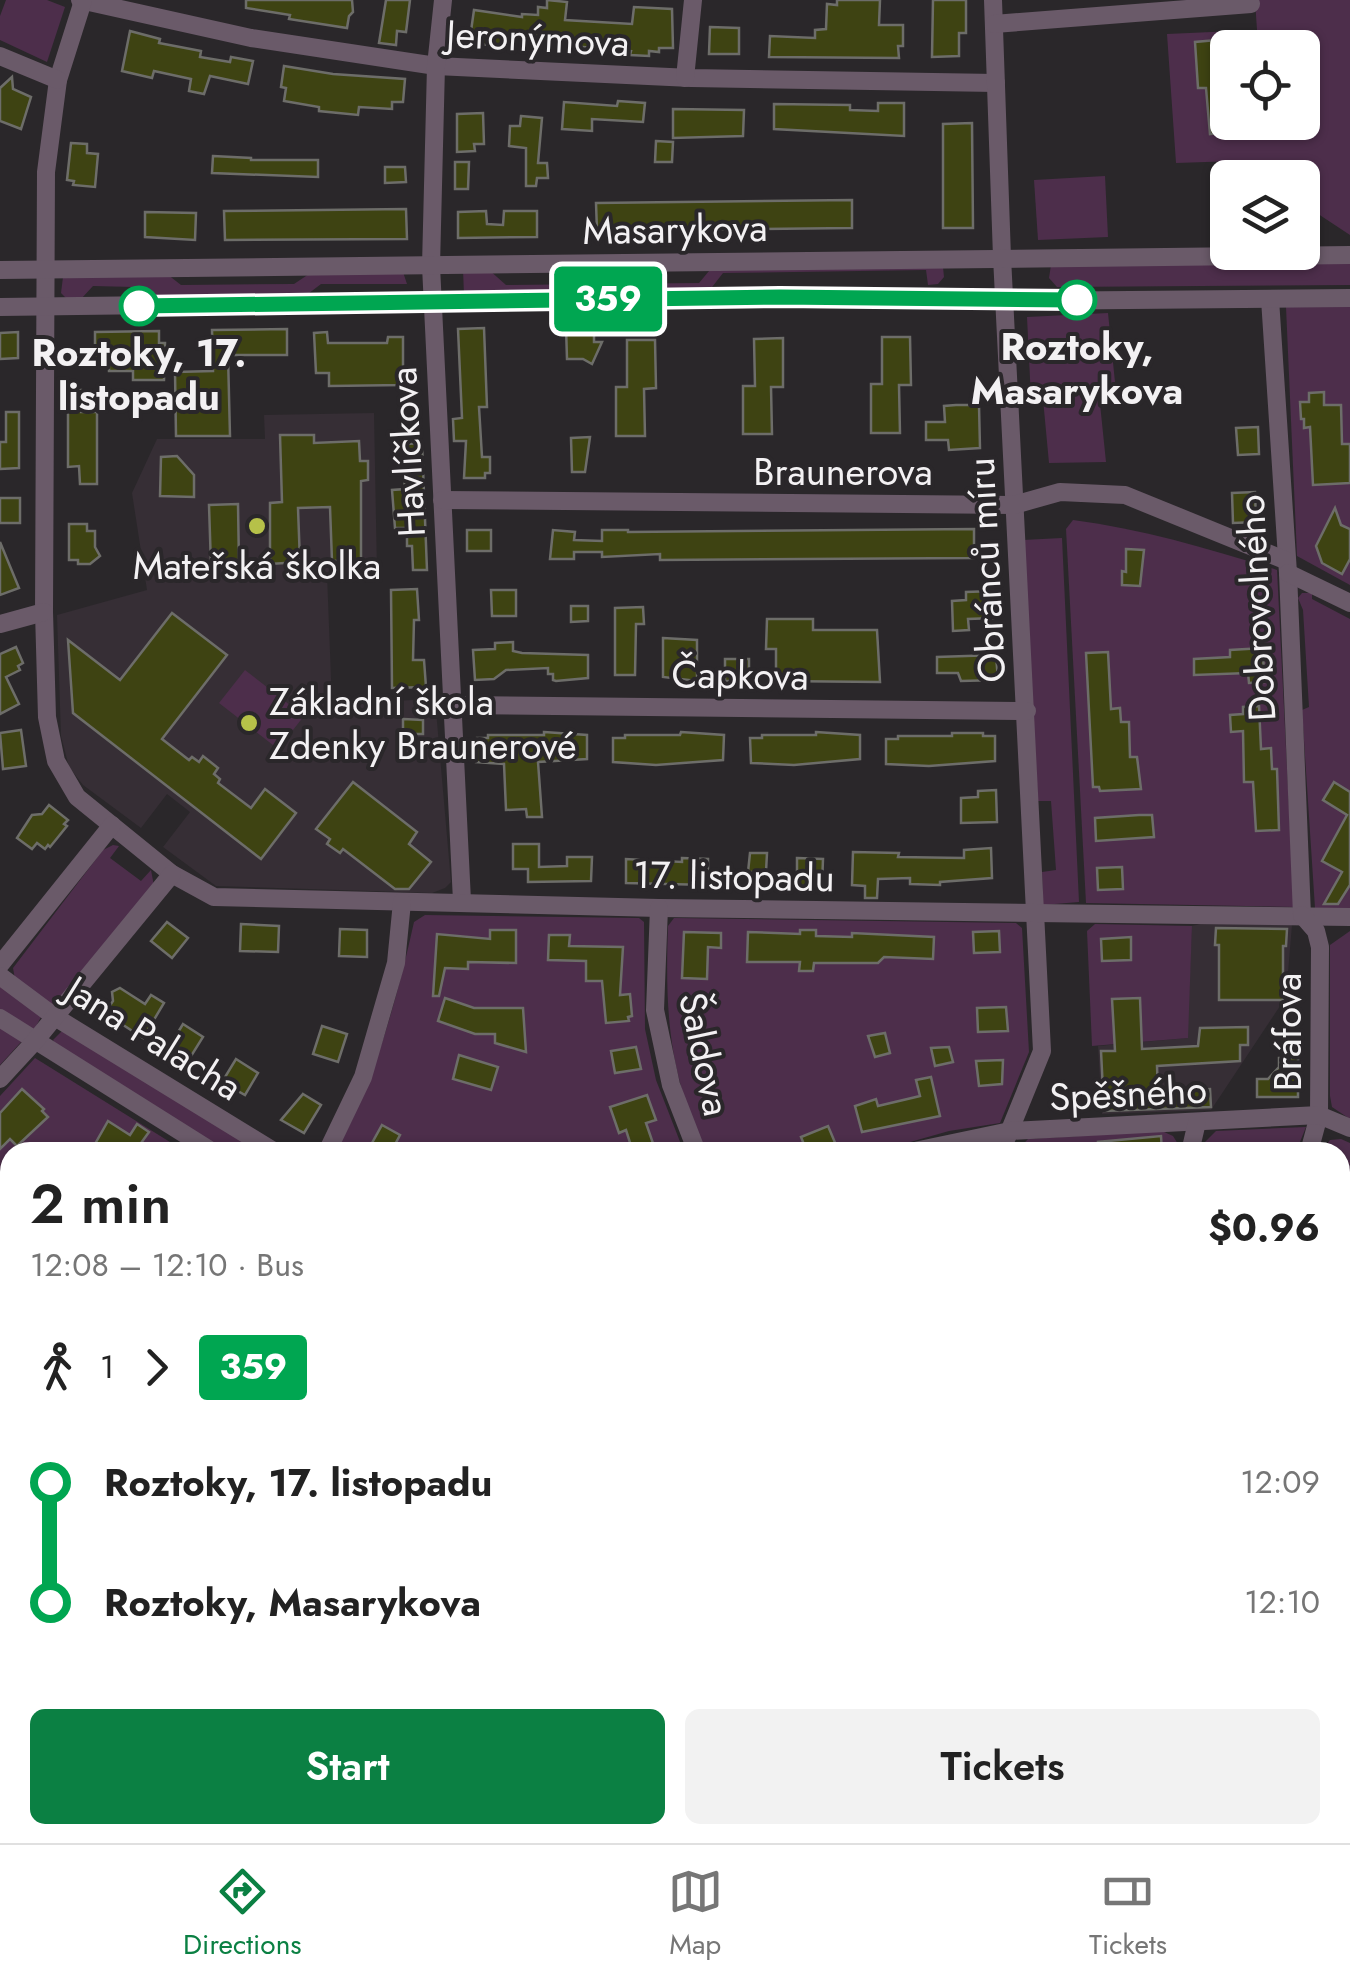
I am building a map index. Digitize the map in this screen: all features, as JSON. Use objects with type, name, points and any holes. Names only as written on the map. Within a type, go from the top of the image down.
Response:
[{"type":"street","name":"Jeronýmova","points":[[81,0],[252,38],[436,66],[685,78],[996,83]]},
{"type":"street","points":[[0,965],[112,826],[77,798],[56,761],[47,717],[46,172],[58,80],[81,0]]},
{"type":"street","name":"Havlíčkova","points":[[443,0],[436,66],[431,266],[462,902]]},
{"type":"street","points":[[685,78],[693,0]]},
{"type":"street","name":"Obránců míru","points":[[992,0],[1042,1051],[1005,1142]]},
{"type":"street","points":[[994,24],[1251,4]]},
{"type":"street","points":[[0,56],[58,80]]},
{"type":"street","name":"Masarykova","points":[[0,270],[1350,255]]},
{"type":"street","name":"Masarykova","points":[[0,308],[780,297],[1004,301],[1350,298]]},
{"type":"street","name":"Dobrovolného","points":[[1270,298],[1288,567],[1302,915]]},
{"type":"street","name":"Braunerova","points":[[442,500],[1014,505],[1060,492],[1125,494],[1288,567],[1350,604]]},
{"type":"street","points":[[0,624],[44,612]]},
{"type":"street","name":"Čapkova","points":[[452,706],[1027,710]]},
{"type":"street","name":"17. listopadu","points":[[112,826],[172,874],[214,897],[1350,918]]},
{"type":"street","points":[[0,1079],[172,874]]},
{"type":"street","points":[[332,1142],[368,1058],[396,962],[402,902]]},
{"type":"street","name":"Šaldova","points":[[658,908],[656,1010],[671,1085],[693,1142]]},
{"type":"street","name":"Bráfova","points":[[1302,915],[1316,931],[1320,947],[1319,1115],[1311,1142]]},
{"type":"street","name":"Jana Palacha","points":[[0,976],[55,1017],[259,1142]]},
{"type":"street","name":"Jana Palacha","points":[[0,1018],[197,1142]]},
{"type":"street","name":"Spěšného","points":[[958,1142],[1010,1131],[1319,1115],[1350,1128]]},
{"type":"street","points":[[1192,1142],[1197,1122]]},
{"type":"shaded area","points":[[6,0],[47,0],[65,7],[47,62],[0,40],[0,16]]},
{"type":"shaded area","points":[[1255,0],[1350,0],[1350,235],[1320,215],[1320,160],[1176,163],[1167,34],[1210,32],[1210,140],[1320,140],[1320,30],[1257,30]]},
{"type":"shaded area","points":[[1105,176],[1108,237],[1038,240],[1034,180]]},
{"type":"shaded area","points":[[1350,260],[1350,285],[1057,287],[1049,278],[1051,265],[1210,262],[1210,270],[1320,270],[1320,261]]},
{"type":"shaded area","points":[[714,265],[943,267],[944,277],[938,284],[928,285],[926,270],[723,273],[709,291],[464,295],[463,269],[488,269],[506,285],[699,283]]},
{"type":"shaded area","points":[[312,272],[403,272],[407,284],[321,284],[304,297],[145,298],[134,287],[93,286],[81,299],[66,298],[61,293],[63,277],[167,274],[181,285],[294,284]]},
{"type":"shaded area","points":[[1286,307],[1350,307],[1350,585],[1297,556]]},
{"type":"shaded area","points":[[1108,313],[1116,392],[1099,394],[1106,462],[1049,463],[1043,399],[1031,399],[1027,317]]},
{"type":"shaded area","name":"Základní škola Zdenky Braunerové","points":[[374,413],[377,573],[327,574],[332,704],[435,699],[451,882],[432,893],[216,886],[163,847],[190,812],[167,794],[141,828],[83,785],[69,767],[61,736],[57,615],[147,590],[132,493],[157,439],[265,439],[264,415]]},
{"type":"shaded area","points":[[1073,520],[1150,534],[1277,570],[1294,907],[1086,903],[1066,529]]},
{"type":"shaded area","points":[[1062,538],[1079,902],[1043,905],[1042,872],[1056,870],[1051,801],[1038,801],[1023,540]]},
{"type":"shaded area","points":[[1302,593],[1312,593],[1312,599],[1350,619],[1350,909],[1315,908],[1302,710],[1309,707],[1303,610],[1298,598]]},
{"type":"shaded area","points":[[245,670],[304,716],[278,749],[219,703]]},
{"type":"shaded area","points":[[119,846],[110,858],[141,881],[151,870],[154,886],[61,1004],[52,1005],[15,979],[13,968],[103,850]]},
{"type":"shaded area","points":[[425,915],[639,918],[644,922],[645,1029],[656,1080],[680,1142],[341,1142],[383,1040],[414,922]]},
{"type":"shaded area","points":[[674,918],[1016,923],[1022,928],[1029,1052],[1000,1123],[910,1142],[702,1142],[684,1096],[672,1042],[668,926]]},
{"type":"shaded area","points":[[1209,922],[1292,925],[1286,997],[1211,1110],[1102,1114],[1098,1046],[1187,1038],[1192,926]]},
{"type":"shaded area","points":[[1095,924],[1192,926],[1188,1038],[1092,1046],[1087,931]]},
{"type":"shaded area","points":[[1350,931],[1350,1119],[1332,1107],[1330,1096],[1330,945]]},
{"type":"shaded area","points":[[0,985],[41,1017],[34,1030],[0,1013]]},
{"type":"shaded area","points":[[0,1026],[22,1041],[0,1065]]},
{"type":"shaded area","points":[[62,1031],[253,1142],[205,1142],[60,1054],[53,1040]]},
{"type":"shaded area","points":[[35,1058],[170,1142],[0,1142],[0,1096]]},
{"type":"shaded area","points":[[1306,1127],[1300,1142],[1205,1142],[1216,1131]]},
{"type":"shaded area","points":[[1162,1131],[1177,1142],[1025,1142]]},
{"type":"building","points":[[246,0],[352,0],[353,12],[347,28],[246,8]]},
{"type":"building","points":[[386,0],[410,0],[406,32],[397,31],[396,45],[379,43]]},
{"type":"building","points":[[547,0],[567,2],[565,20],[632,24],[634,7],[672,9],[673,48],[649,51],[649,56],[536,43],[537,36],[506,35],[504,47],[480,44],[481,39],[470,38],[474,10],[522,17],[538,15],[538,7],[547,8]]},
{"type":"building","points":[[837,0],[880,0],[879,25],[903,25],[899,58],[769,57],[770,36],[815,38],[815,30],[826,29],[827,4],[837,5]]},
{"type":"building","points":[[933,0],[966,0],[966,33],[959,33],[959,56],[932,57]]},
{"type":"building","points":[[710,27],[739,28],[739,54],[709,54]]},
{"type":"building","points":[[130,31],[160,39],[159,43],[201,51],[200,57],[253,61],[248,84],[210,76],[204,94],[189,91],[191,79],[154,71],[152,78],[122,71]]},
{"type":"building","points":[[1210,41],[1210,134],[1206,88],[1198,88],[1195,42]]},
{"type":"building","points":[[284,66],[405,79],[403,102],[392,102],[392,109],[359,107],[358,115],[319,111],[319,107],[284,101]]},
{"type":"building","points":[[12,77],[13,89],[31,97],[21,129],[0,121],[0,88]]},
{"type":"building","points":[[618,101],[645,103],[643,122],[592,119],[592,131],[562,129],[564,102],[617,106]]},
{"type":"building","points":[[878,103],[904,103],[904,136],[774,129],[774,104],[850,105],[850,110],[878,111]]},
{"type":"building","points":[[673,109],[744,110],[743,136],[673,138]]},
{"type":"building","points":[[483,113],[484,144],[474,144],[475,151],[457,152],[457,114]]},
{"type":"building","points":[[521,116],[542,118],[538,163],[547,163],[548,178],[537,178],[536,186],[526,186],[526,148],[509,146],[510,126],[520,126]]},
{"type":"building","points":[[972,123],[973,228],[943,228],[943,124]]},
{"type":"building","points":[[656,141],[673,142],[672,162],[655,162]]},
{"type":"building","points":[[71,143],[87,144],[87,153],[98,154],[95,187],[73,185],[74,181],[67,180]]},
{"type":"building","points":[[213,156],[318,160],[318,177],[212,173]]},
{"type":"building","points":[[455,162],[469,162],[468,189],[455,189]]},
{"type":"building","points":[[385,167],[405,167],[406,182],[385,183]]},
{"type":"building","points":[[852,200],[852,228],[597,231],[596,203]]},
{"type":"building","points":[[406,209],[407,239],[225,240],[224,211]]},
{"type":"building","points":[[486,211],[487,224],[503,225],[504,211],[537,211],[537,237],[458,238],[458,212]]},
{"type":"building","points":[[145,212],[196,213],[195,240],[145,237]]},
{"type":"building","points":[[566,327],[594,327],[594,342],[602,342],[592,364],[583,359],[567,359]]},
{"type":"building","points":[[484,328],[487,407],[479,407],[482,457],[490,457],[490,473],[485,473],[485,478],[464,478],[466,441],[454,441],[453,419],[462,418],[458,329]]},
{"type":"building","points":[[287,329],[287,355],[228,355],[230,436],[176,436],[175,372],[213,371],[212,330]]},
{"type":"building","points":[[159,331],[159,343],[165,343],[164,380],[133,380],[133,371],[109,371],[109,366],[95,366],[95,332]]},
{"type":"building","points":[[18,332],[18,358],[0,359],[0,333]]},
{"type":"building","points":[[327,332],[328,343],[387,343],[388,337],[403,337],[403,385],[329,386],[329,373],[316,373],[314,333]]},
{"type":"building","points":[[882,337],[910,337],[911,385],[899,385],[900,433],[871,433],[871,384],[882,384]]},
{"type":"building","points":[[783,338],[783,387],[771,387],[772,434],[743,434],[743,386],[755,386],[754,339]]},
{"type":"building","points":[[627,340],[655,340],[656,388],[644,389],[645,436],[616,436],[616,387],[627,387]]},
{"type":"building","points":[[68,390],[81,390],[81,412],[97,412],[97,484],[80,484],[79,466],[68,467]]},
{"type":"building","points":[[1324,392],[1324,405],[1341,405],[1342,444],[1350,444],[1350,483],[1313,485],[1310,427],[1304,428],[1300,402],[1309,402],[1309,393]]},
{"type":"building","points":[[979,405],[980,448],[949,450],[948,440],[926,440],[926,422],[945,422],[944,406]]},
{"type":"building","points":[[6,412],[19,412],[19,468],[0,469],[0,442],[6,442]]},
{"type":"building","points":[[1258,427],[1259,454],[1238,455],[1236,428]]},
{"type":"building","points":[[280,435],[314,435],[314,443],[359,441],[360,461],[368,461],[368,480],[361,481],[361,560],[332,561],[330,507],[298,508],[300,562],[270,564],[270,503],[282,502]]},
{"type":"building","points":[[590,437],[585,472],[572,472],[571,438]]},
{"type":"building","points":[[422,443],[427,570],[413,570],[407,528],[395,528],[392,490],[405,489],[407,444]]},
{"type":"building","points":[[177,456],[194,475],[194,497],[160,496],[161,457]]},
{"type":"building","points":[[1255,492],[1256,522],[1233,523],[1232,493]]},
{"type":"building","points":[[0,498],[20,498],[20,523],[0,523]]},
{"type":"building","points":[[238,504],[239,565],[211,566],[209,505]]},
{"type":"building","points":[[1335,508],[1341,525],[1350,529],[1350,559],[1342,574],[1322,563],[1316,546]]},
{"type":"building","points":[[69,524],[87,524],[87,531],[95,531],[95,547],[100,556],[90,564],[69,560]]},
{"type":"building","points":[[974,529],[974,558],[660,560],[660,554],[602,557],[602,552],[574,552],[574,559],[550,559],[553,530],[575,532],[574,540],[602,541],[602,530]]},
{"type":"building","points":[[467,530],[491,530],[491,551],[467,551]]},
{"type":"building","points":[[0,542],[19,588],[0,595]]},
{"type":"building","points":[[1126,549],[1144,550],[1140,586],[1122,585]]},
{"type":"building","points":[[417,589],[419,620],[414,620],[413,660],[424,660],[426,687],[392,688],[391,590]]},
{"type":"building","points":[[491,590],[516,590],[516,616],[492,616]]},
{"type":"building","points":[[993,591],[994,618],[968,619],[969,630],[953,631],[952,601],[966,600],[966,592]]},
{"type":"building","points":[[571,606],[588,606],[588,621],[571,622]]},
{"type":"building","points":[[643,607],[644,624],[636,624],[635,675],[615,675],[615,608]]},
{"type":"building","name":"Základní škola Zdenky Braunerové","points":[[172,613],[227,655],[162,739],[189,760],[192,757],[199,762],[203,756],[218,768],[214,774],[220,779],[218,783],[251,808],[265,789],[296,813],[261,859],[73,713],[68,640],[120,680]]},
{"type":"building","points":[[767,619],[813,619],[813,630],[877,630],[880,682],[776,681],[776,649],[766,649]]},
{"type":"building","points":[[663,638],[697,640],[697,681],[663,677]]},
{"type":"building","points":[[513,642],[513,651],[522,653],[588,655],[588,678],[556,681],[553,674],[548,674],[548,668],[506,670],[494,679],[475,680],[473,650],[495,649],[495,643]]},
{"type":"building","points":[[16,647],[23,663],[18,666],[20,670],[6,677],[19,704],[0,714],[0,654]]},
{"type":"building","points":[[1263,648],[1264,682],[1249,683],[1248,673],[1194,675],[1194,659],[1230,657],[1230,650]]},
{"type":"building","points":[[1108,652],[1111,709],[1120,708],[1121,722],[1129,722],[1130,757],[1137,757],[1141,789],[1100,791],[1093,787],[1086,653]]},
{"type":"building","points":[[996,655],[998,680],[961,681],[958,673],[937,673],[937,657]]},
{"type":"building","points":[[725,659],[749,659],[749,673],[745,673],[744,681],[725,681]]},
{"type":"building","points":[[1259,706],[1261,749],[1271,748],[1272,769],[1277,769],[1279,830],[1256,831],[1253,782],[1244,782],[1243,731],[1231,732],[1230,715],[1243,714],[1243,707]]},
{"type":"building","points":[[403,719],[423,720],[423,734],[403,734]]},
{"type":"building","points":[[21,730],[26,766],[3,769],[0,733]]},
{"type":"building","points":[[544,732],[587,735],[587,759],[538,762],[542,817],[527,817],[526,809],[506,810],[504,764],[476,762],[477,738]]},
{"type":"building","points":[[681,732],[724,735],[723,760],[656,765],[613,762],[613,738]]},
{"type":"building","points":[[816,732],[860,735],[860,759],[794,765],[751,763],[750,738]]},
{"type":"building","points":[[952,733],[995,736],[995,761],[929,766],[886,764],[886,739]]},
{"type":"building","points":[[353,782],[417,832],[409,844],[431,862],[409,889],[395,889],[343,849],[340,853],[327,844],[330,839],[316,829]]},
{"type":"building","points":[[1334,782],[1350,792],[1350,885],[1338,904],[1324,904],[1342,872],[1322,861],[1347,815],[1323,800]]},
{"type":"building","points":[[996,790],[997,822],[961,823],[961,798],[978,797],[978,791]]},
{"type":"building","points":[[49,805],[68,820],[64,824],[67,826],[50,847],[45,849],[37,843],[32,849],[17,838],[32,815],[42,814]]},
{"type":"building","points":[[1152,815],[1154,837],[1096,841],[1095,818]]},
{"type":"building","points":[[513,844],[539,844],[539,867],[567,866],[567,857],[592,857],[591,881],[528,882],[528,869],[513,869]]},
{"type":"building","points":[[991,848],[992,878],[940,885],[910,884],[910,878],[878,879],[877,898],[865,898],[865,886],[852,885],[853,852],[964,858],[964,850]]},
{"type":"building","points":[[750,853],[767,853],[766,872],[748,872]]},
{"type":"building","points":[[682,858],[708,859],[708,885],[626,883],[626,859],[682,862]]},
{"type":"building","points":[[797,858],[823,859],[822,886],[797,886]]},
{"type":"building","points":[[1122,867],[1123,889],[1098,890],[1097,868]]},
{"type":"building","points":[[167,922],[188,938],[172,958],[151,941]]},
{"type":"building","points":[[241,924],[279,926],[278,952],[240,951]]},
{"type":"building","points":[[1216,928],[1287,929],[1283,946],[1283,1000],[1219,1000]]},
{"type":"building","points":[[340,929],[367,930],[367,957],[339,956]]},
{"type":"building","points":[[490,930],[516,930],[516,963],[468,962],[468,969],[445,968],[439,996],[433,996],[437,934],[490,939]]},
{"type":"building","points":[[800,930],[816,930],[816,936],[852,937],[852,933],[934,937],[933,959],[884,957],[878,963],[814,963],[813,971],[799,971],[800,962],[747,962],[748,932],[800,934]]},
{"type":"building","points":[[999,931],[1000,952],[974,953],[973,932]]},
{"type":"building","points":[[684,932],[721,933],[721,948],[708,947],[707,979],[682,978]]},
{"type":"building","points":[[549,935],[570,935],[569,946],[623,947],[620,995],[630,994],[629,1021],[606,1023],[602,981],[586,981],[586,961],[548,960]]},
{"type":"building","points":[[1131,937],[1131,960],[1102,961],[1101,939]]},
{"type":"building","points":[[120,988],[145,1004],[151,995],[164,1003],[143,1038],[105,1013],[113,1001],[112,992]]},
{"type":"building","points":[[445,998],[474,1008],[523,1008],[526,1052],[495,1043],[495,1034],[475,1034],[438,1021]]},
{"type":"building","points":[[1140,998],[1142,1049],[1198,1046],[1200,1028],[1248,1027],[1248,1045],[1240,1045],[1240,1061],[1157,1066],[1158,1092],[1210,1089],[1211,1107],[1104,1111],[1101,1051],[1115,1051],[1112,999]]},
{"type":"building","points":[[1006,1007],[1008,1031],[978,1032],[977,1008]]},
{"type":"building","points":[[183,1024],[203,1037],[188,1061],[166,1052]]},
{"type":"building","points":[[322,1026],[347,1034],[338,1062],[313,1054]]},
{"type":"building","points":[[885,1033],[890,1053],[875,1057],[868,1036]]},
{"type":"building","points":[[636,1047],[641,1069],[615,1073],[611,1051]]},
{"type":"building","points":[[949,1047],[953,1062],[935,1066],[931,1048]]},
{"type":"building","points":[[459,1055],[498,1067],[491,1090],[453,1079]]},
{"type":"building","points":[[1279,1058],[1298,1058],[1298,1097],[1257,1097],[1257,1079],[1268,1079],[1279,1067]]},
{"type":"building","points":[[236,1059],[258,1073],[245,1095],[222,1082]]},
{"type":"building","points":[[1003,1060],[1002,1084],[979,1086],[976,1061]]},
{"type":"building","points":[[931,1077],[940,1116],[862,1132],[855,1106],[876,1099],[878,1106],[920,1096],[916,1080]]},
{"type":"building","points":[[22,1089],[48,1117],[21,1142],[0,1142],[0,1113]]},
{"type":"building","points":[[303,1094],[321,1105],[304,1133],[281,1120]]},
{"type":"building","points":[[647,1095],[656,1120],[646,1123],[653,1142],[630,1142],[626,1130],[619,1133],[610,1107]]},
{"type":"building","points":[[108,1121],[130,1135],[137,1124],[149,1132],[142,1142],[96,1142]]},
{"type":"building","points":[[382,1125],[400,1135],[396,1142],[373,1142]]},
{"type":"building","points":[[828,1126],[835,1142],[803,1142],[801,1137]]},
{"type":"building","points":[[1161,1136],[1161,1142],[1098,1142]]},
{"type":"bus line","name":"359","points":[[139,306],[780,297],[1077,300]]},
{"type":"place","name":"Roztoky, Masarykova","points":[[1077,300]]},
{"type":"place","name":"Roztoky, 17. listopadu","points":[[139,306]]},
{"type":"place","name":"Mateřská školka","points":[[257,526]]},
{"type":"place","name":"Základní škola Zdenky Braunerové","points":[[249,723]]}]
